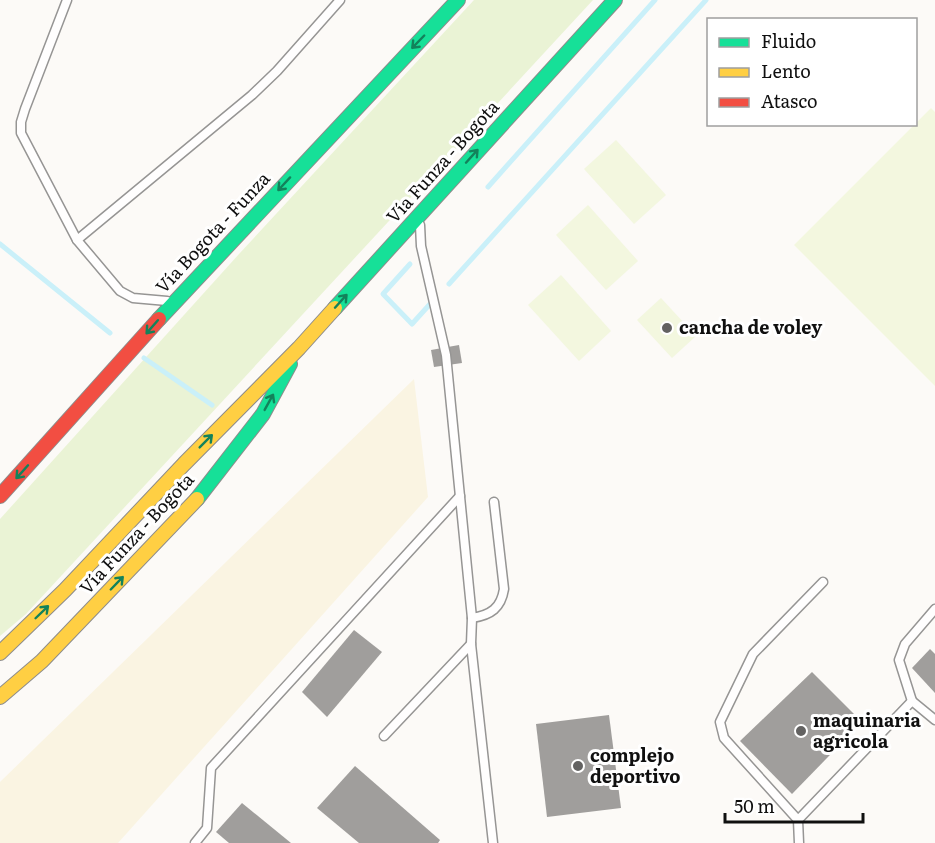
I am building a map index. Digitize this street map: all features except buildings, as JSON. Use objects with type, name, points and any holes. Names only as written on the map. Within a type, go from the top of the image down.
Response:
[{"type":"main road","name":"Vía Bogota - Funza","points":[[0,496],[174,302],[458,0]]},
{"type":"main road","name":"Vía Funza - Bogota","points":[[0,653],[65,590],[184,464],[299,348],[615,0]]},
{"type":"main road","name":"Vía Funza - Bogota","points":[[0,697],[42,661],[196,500],[263,414],[299,348]]},
{"type":"lane","points":[[67,0],[23,116],[21,133],[77,240],[120,291],[133,298],[174,302]]},
{"type":"lane","points":[[77,240],[252,95],[277,71],[340,0]]},
{"type":"lane","points":[[420,214],[421,246],[446,356],[472,618],[471,644],[493,843]]},
{"type":"lane","points":[[195,843],[207,828],[211,768],[460,496]]},
{"type":"lane","points":[[472,618],[484,616],[503,599],[504,589],[494,502]]},
{"type":"lane","points":[[799,843],[798,820],[724,738],[720,722],[753,654],[823,582]]},
{"type":"lane","points":[[935,609],[905,644],[899,660],[912,700],[935,720]]},
{"type":"lane","points":[[384,736],[471,644]]},
{"type":"lane","points":[[798,820],[912,700]]},
{"type":"shaded area","points":[[414,379],[428,497],[118,843],[0,843],[0,782]]},
{"type":"green space","points":[[474,0],[593,0],[26,614],[0,636],[0,519],[239,254]]},
{"type":"green space","points":[[931,108],[935,112],[935,386],[794,245],[913,126],[917,126],[917,122]]},
{"type":"green space","points":[[616,140],[666,195],[634,224],[584,169]]},
{"type":"green space","points":[[588,205],[638,261],[606,290],[556,235]]},
{"type":"green space","points":[[561,275],[611,331],[579,361],[528,305]]},
{"type":"green space","name":"cancha de voley","points":[[661,298],[696,336],[672,358],[637,320]]},
{"type":"waterway","points":[[488,187],[655,0]]},
{"type":"waterway","points":[[449,284],[706,0]]},
{"type":"waterway","points":[[0,244],[110,333]]},
{"type":"waterway","points":[[410,264],[383,294],[412,324],[430,304]]},
{"type":"waterway","points":[[144,358],[212,405]]},
{"type":"traffic: fast","points":[[159,319],[458,0]]},
{"type":"traffic: fast","points":[[335,308],[615,0]]},
{"type":"traffic: fast","points":[[197,499],[263,414],[290,364]]},
{"type":"traffic: slow","points":[[0,653],[65,590],[335,308]]},
{"type":"traffic: slow","points":[[0,697],[42,661],[197,499]]},
{"type":"traffic: jam","points":[[0,496],[159,319]]},
{"type":"place","name":"cancha de voley","points":[[667,328]]},
{"type":"place","name":"maquinaria agricola","points":[[801,731]]},
{"type":"place","name":"complejo deportivo","points":[[578,766]]}]
